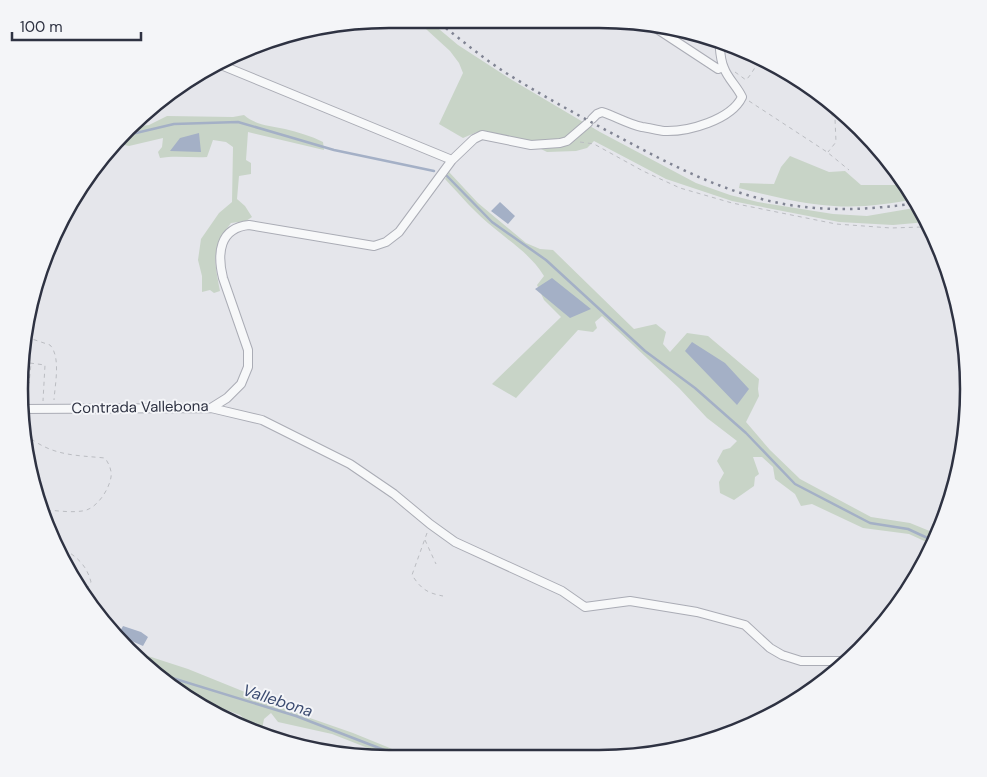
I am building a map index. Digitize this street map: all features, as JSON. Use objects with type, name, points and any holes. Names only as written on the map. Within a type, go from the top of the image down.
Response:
[{"type":"street","points":[[664,33],[718,69],[723,67]]},
{"type":"street","points":[[567,141],[597,114],[602,112],[639,126],[665,131],[718,119],[738,104],[742,96],[726,74],[720,49]]},
{"type":"street","points":[[225,67],[452,160]]},
{"type":"street","name":"Contrada Vallebona","points":[[28,409],[211,408],[227,398],[241,384],[248,367],[248,350],[222,278],[220,266],[220,252],[224,240],[231,229],[249,225],[374,246],[386,242],[399,232],[452,160],[474,139],[482,135],[532,145],[567,141]]},
{"type":"street","points":[[211,408],[262,420],[350,464],[394,494],[455,542],[562,591],[586,607],[630,601],[697,612],[745,624],[770,648],[782,655],[800,661],[836,661]]},
{"type":"path","points":[[723,67],[732,68],[746,80],[754,72],[756,64]]},
{"type":"path","points":[[742,96],[827,152],[849,170]]},
{"type":"path","points":[[827,152],[836,142],[835,119],[828,110]]},
{"type":"path","points":[[567,141],[594,144],[680,188],[732,203],[836,224],[891,228],[921,227]]},
{"type":"path","points":[[31,339],[43,342],[53,348],[56,364],[53,408]]},
{"type":"path","points":[[28,384],[31,363],[45,365],[43,408]]},
{"type":"path","points":[[32,440],[36,444],[58,453],[106,458],[110,466],[111,476],[107,488],[102,498],[94,505],[84,512],[49,510]]},
{"type":"path","points":[[430,524],[412,575],[419,586],[430,594],[443,596]]},
{"type":"path","points":[[425,540],[436,564]]},
{"type":"path","points":[[66,550],[74,554],[88,570],[91,582],[88,588]]},
{"type":"green space","points":[[425,28],[438,28],[458,45],[512,80],[600,132],[696,183],[730,195],[758,202],[833,214],[867,216],[911,208],[919,223],[893,225],[839,222],[732,201],[666,179],[594,141],[587,148],[576,151],[547,152],[527,142],[477,132],[463,138],[439,124],[463,73],[459,63],[450,51]]},
{"type":"green space","points":[[244,115],[258,123],[309,136],[323,142],[324,150],[248,132],[246,160],[251,163],[251,174],[239,176],[237,199],[245,206],[252,217],[246,221],[231,223],[220,240],[216,255],[216,271],[220,291],[214,293],[210,290],[202,292],[202,276],[198,260],[201,239],[219,213],[232,202],[233,147],[226,142],[213,140],[207,157],[160,158],[158,152],[162,147],[163,138],[129,146],[122,145],[141,126],[149,125],[167,116],[233,117]]},
{"type":"green space","points":[[790,156],[829,172],[845,171],[861,185],[897,185],[906,200],[874,205],[834,206],[798,202],[739,188],[740,183],[774,184],[781,167]]},
{"type":"green space","points":[[449,172],[478,203],[526,243],[540,249],[553,250],[634,329],[656,324],[666,332],[663,344],[670,352],[687,333],[708,336],[759,379],[759,396],[746,422],[770,450],[800,479],[871,517],[910,523],[930,531],[925,541],[909,534],[863,528],[812,504],[801,506],[795,494],[775,479],[773,467],[762,457],[753,457],[759,474],[755,477],[754,486],[734,500],[720,493],[719,482],[724,473],[717,461],[723,450],[730,448],[737,441],[707,418],[679,388],[602,316],[595,322],[597,328],[593,332],[578,330],[516,398],[492,384],[561,317],[544,300],[537,285],[544,276],[539,269],[515,245],[487,223],[445,179]]},
{"type":"green space","points":[[140,650],[148,656],[188,669],[395,750],[371,749],[332,734],[278,722],[271,713],[264,719],[262,727],[245,720],[240,715],[223,709],[188,689]]},
{"type":"water","points":[[199,133],[201,152],[170,151],[180,138]]},
{"type":"water","points":[[500,202],[515,216],[508,224],[491,211]]},
{"type":"water","points":[[552,278],[591,309],[570,318],[535,289]]},
{"type":"water","points":[[692,342],[725,363],[749,389],[737,405],[685,351]]},
{"type":"water","points":[[123,626],[141,632],[148,637],[143,646],[129,640],[120,631]]},
{"type":"waterway","points":[[132,134],[174,124],[238,122],[334,150],[434,171]]},
{"type":"waterway","points":[[447,176],[492,222],[546,260],[645,351],[695,388],[746,433],[795,484],[870,523],[908,529],[927,538]]},
{"type":"waterway","name":"Vallebona","points":[[174,678],[296,716],[384,750]]},
{"type":"railway","points":[[446,28],[520,82],[660,158],[723,187],[767,200],[807,207],[854,209],[909,204]]}]
